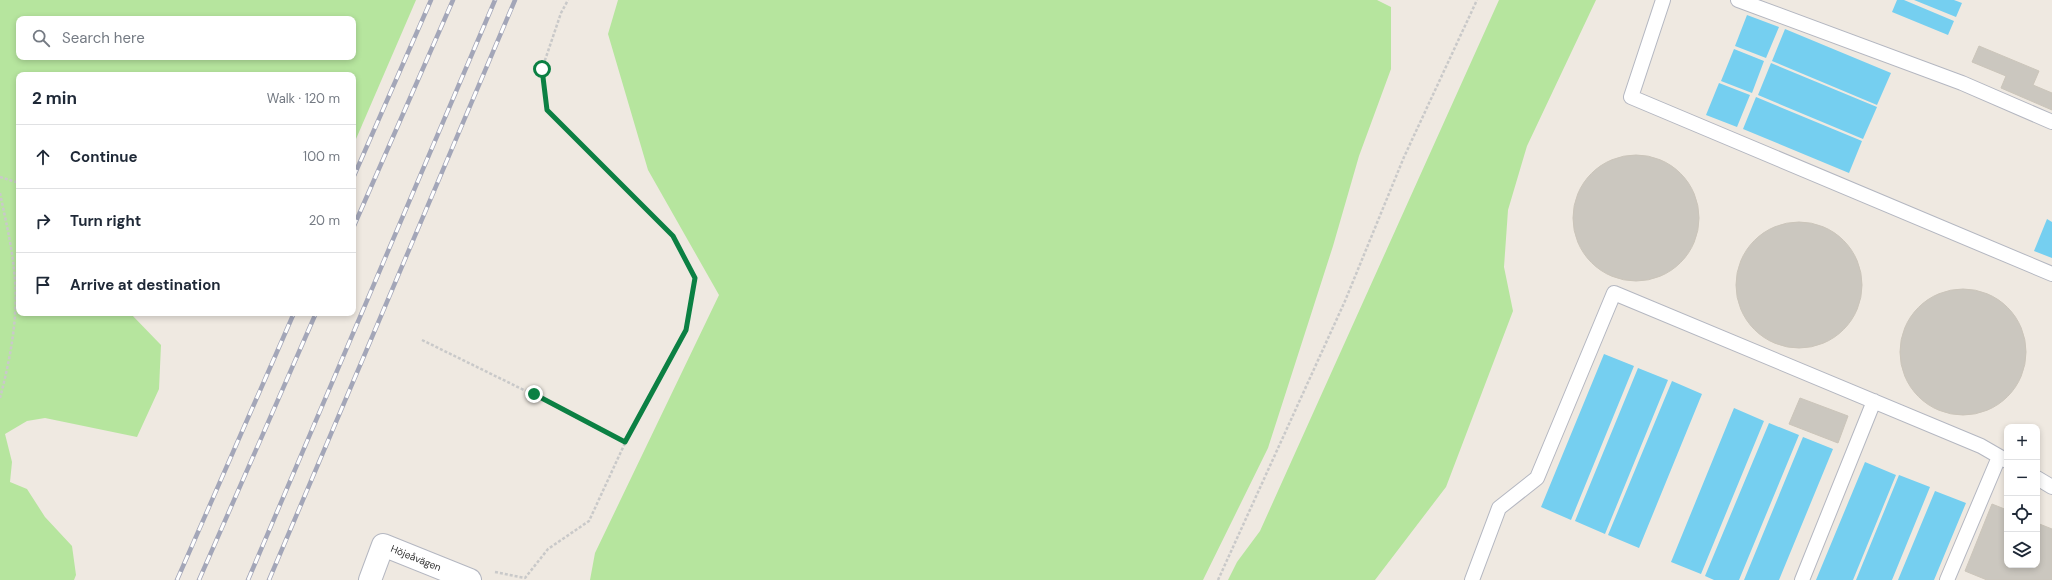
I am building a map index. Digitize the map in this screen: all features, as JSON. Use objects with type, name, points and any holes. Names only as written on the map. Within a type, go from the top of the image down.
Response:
[{"type":"street","name":"Höjeåvägen","points":[[370,580],[383,545],[470,580]]},
{"type":"lane","points":[[1663,0],[1632,96],[2052,274]]},
{"type":"lane","points":[[1738,0],[1962,83],[2052,122]]},
{"type":"lane","points":[[1472,580],[1498,508],[1537,478],[1614,293],[1981,446],[2003,459],[1947,580]]},
{"type":"lane","points":[[1802,580],[1874,401]]},
{"type":"lane","points":[[2040,480],[2052,487]]},
{"type":"path","points":[[494,572],[525,578],[548,549],[589,521],[625,442],[686,330],[695,278],[673,236],[547,110],[542,69],[561,13],[568,0]]},
{"type":"path","points":[[1218,580],[1345,301],[1404,157],[1477,0]]},
{"type":"path","points":[[0,177],[16,182]]},
{"type":"path","points":[[0,193],[11,245],[15,289],[15,316],[0,398]]},
{"type":"path","points":[[422,340],[534,394],[625,442]]},
{"type":"green space","points":[[0,0],[416,0],[356,139],[356,72],[16,72],[16,316],[133,316],[161,345],[159,389],[137,437],[45,418],[27,421],[5,434],[12,462],[10,482],[27,489],[45,517],[72,546],[76,575],[74,580],[0,580]]},
{"type":"green space","points":[[618,0],[1377,0],[1391,7],[1391,69],[1359,156],[1333,246],[1268,448],[1203,580],[590,580],[595,553],[719,295],[648,170],[608,34]]},
{"type":"green space","points":[[1499,0],[1596,0],[1527,146],[1508,210],[1504,267],[1513,311],[1446,487],[1375,580],[1228,580],[1237,562],[1260,531]]},
{"type":"water","points":[[1897,0],[1904,0],[1954,21],[1948,35],[1892,12]]},
{"type":"water","points":[[1914,0],[1954,0],[1962,3],[1956,17]]},
{"type":"water","points":[[1747,15],[1779,27],[1766,58],[1735,46]]},
{"type":"water","points":[[1785,29],[1891,73],[1877,105],[1772,61]]},
{"type":"water","points":[[1734,49],[1764,61],[1752,93],[1721,81]]},
{"type":"water","points":[[1771,63],[1877,107],[1863,139],[1758,95]]},
{"type":"water","points":[[1719,83],[1750,95],[1737,127],[1706,115]]},
{"type":"water","points":[[1756,97],[1862,141],[1849,173],[1743,129]]},
{"type":"water","points":[[2047,219],[2052,222],[2052,258],[2034,251]]},
{"type":"water","points":[[1604,354],[1634,366],[1571,520],[1541,507]]},
{"type":"water","points":[[1638,368],[1668,380],[1605,534],[1575,521]]},
{"type":"water","points":[[1672,381],[1702,394],[1639,548],[1608,535]]},
{"type":"water","points":[[1734,408],[1764,421],[1701,574],[1671,562]]},
{"type":"water","points":[[1769,423],[1799,435],[1739,580],[1714,580],[1705,576]]},
{"type":"water","points":[[1803,437],[1833,449],[1779,580],[1744,580]]},
{"type":"water","points":[[1865,462],[1896,475],[1853,580],[1816,580]]},
{"type":"water","points":[[1899,475],[1930,487],[1892,580],[1856,580]]},
{"type":"water","points":[[1935,491],[1966,503],[1934,580],[1898,580]]},
{"type":"building","points":[[1979,46],[2039,71],[2033,85],[2052,93],[2052,110],[2001,88],[2006,76],[1972,62]]},
{"type":"building","points":[[1642,155],[1654,157],[1666,162],[1681,173],[1692,188],[1697,200],[1699,218],[1697,236],[1692,248],[1681,263],[1666,274],[1654,279],[1630,281],[1618,279],[1606,274],[1591,263],[1580,248],[1575,236],[1573,212],[1575,200],[1580,188],[1591,173],[1606,162],[1618,157]]},
{"type":"building","points":[[1793,222],[1805,222],[1823,226],[1844,240],[1858,261],[1862,285],[1858,309],[1844,330],[1823,344],[1805,348],[1793,348],[1775,344],[1754,330],[1740,309],[1736,291],[1736,279],[1740,261],[1754,240],[1775,226]]},
{"type":"building","points":[[1957,289],[1969,289],[1987,293],[2008,307],[2022,328],[2026,352],[2022,376],[2008,397],[1987,411],[1969,415],[1957,415],[1939,411],[1918,397],[1904,376],[1900,358],[1900,346],[1904,328],[1918,307],[1939,293]]},
{"type":"building","points":[[1800,398],[1848,416],[1838,443],[1789,424]]},
{"type":"building","points":[[1992,504],[2004,509],[2004,568],[2040,568],[2040,524],[2052,529],[2052,580],[1987,580],[1965,571]]},
{"type":"railway","points":[[356,171],[431,0]]},
{"type":"railway","points":[[356,221],[453,0]]},
{"type":"railway","points":[[248,580],[495,0]]},
{"type":"railway","points":[[269,580],[515,0]]},
{"type":"railway","points":[[177,580],[293,316]]},
{"type":"railway","points":[[199,580],[315,316]]},
{"type":"route","points":[[534,394],[625,442],[654,392],[686,330],[695,278],[673,236],[547,110],[542,69]]}]
